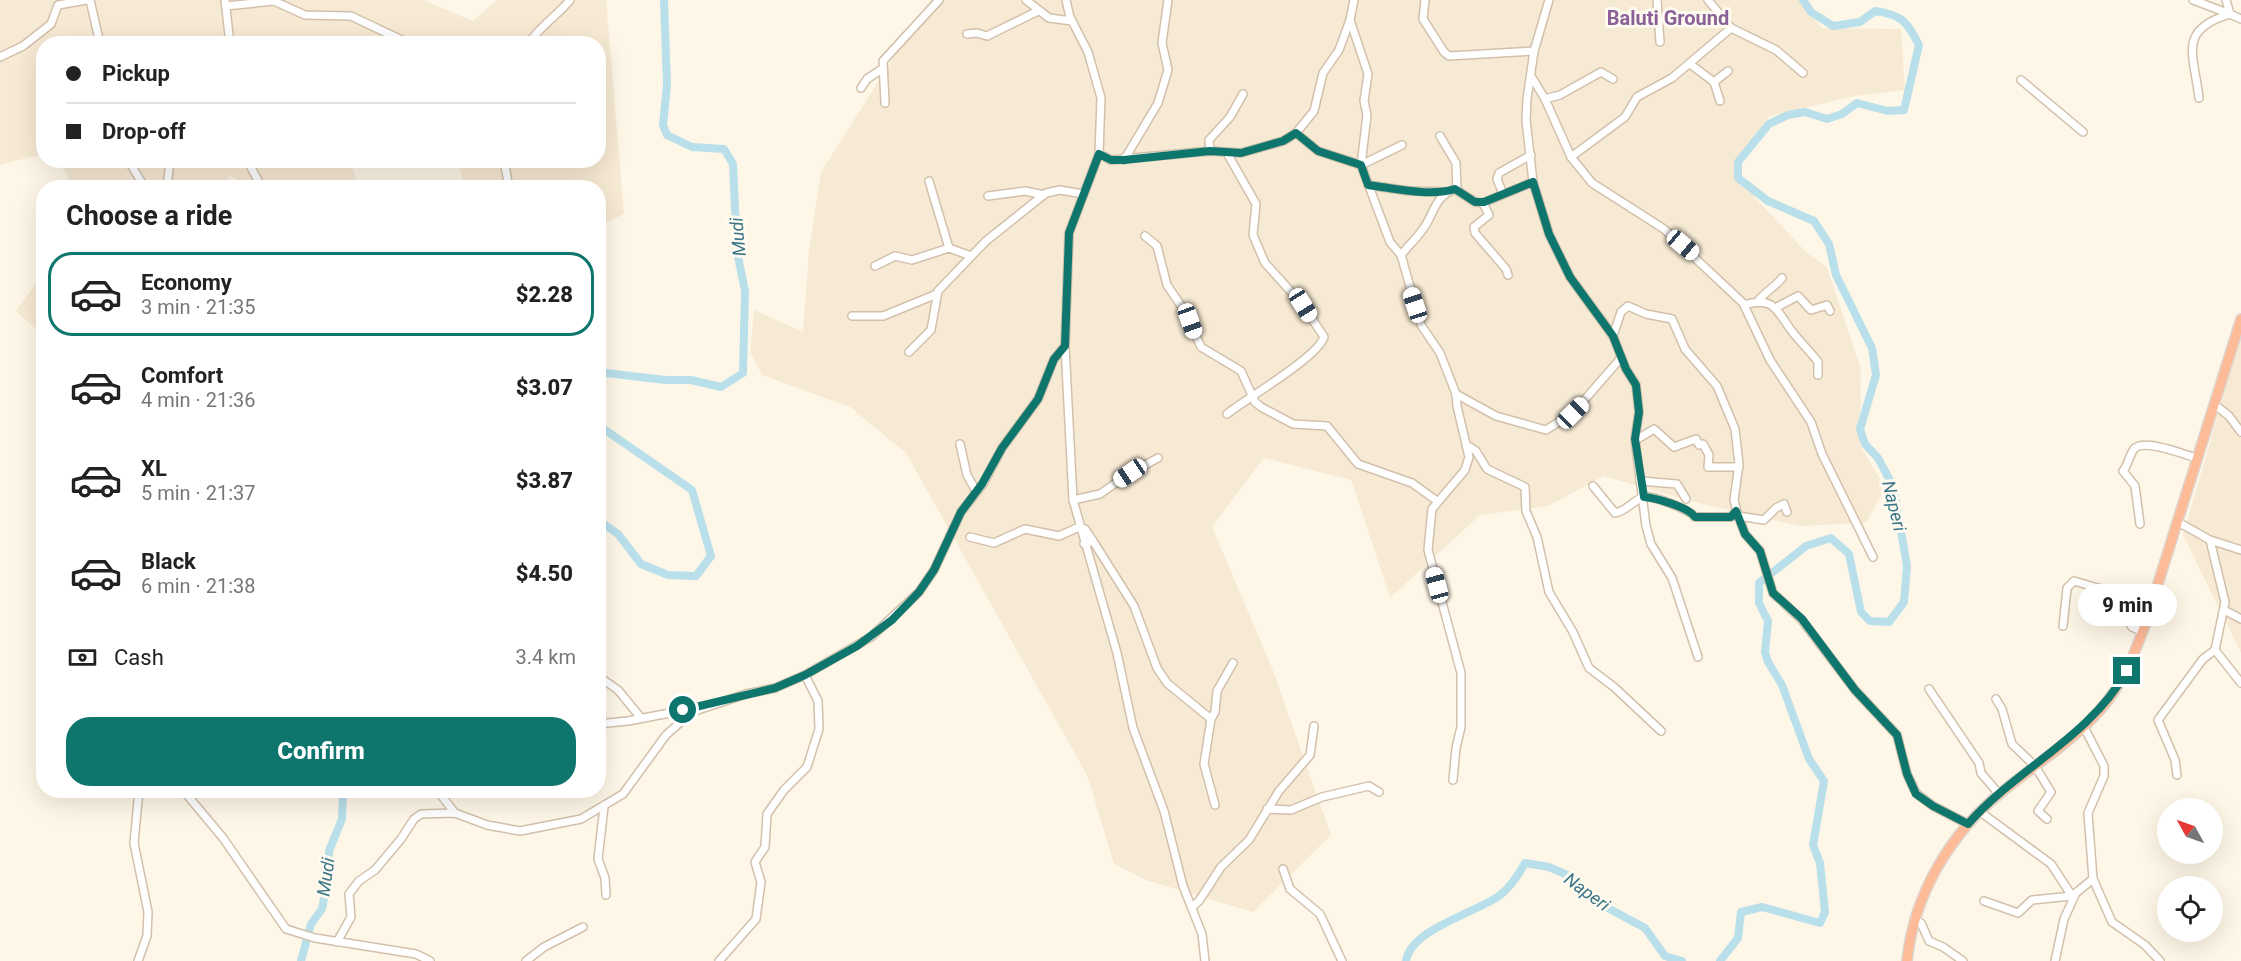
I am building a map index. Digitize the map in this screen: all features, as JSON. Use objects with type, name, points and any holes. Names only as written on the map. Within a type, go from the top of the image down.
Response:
[{"type":"highway","points":[[1906,961],[1914,919],[1931,877],[1968,824],[1999,794],[2084,727],[2117,688],[2143,632],[2241,319]]},
{"type":"street","points":[[0,57],[23,46],[51,24],[58,5],[88,0],[98,36]]},
{"type":"street","points":[[535,36],[547,22],[558,16],[570,0]]},
{"type":"street","points":[[885,103],[883,61],[939,0]]},
{"type":"street","points":[[1026,0],[1038,12],[1049,18],[1072,21]]},
{"type":"street","points":[[1066,0],[1072,21],[1088,52],[1101,98],[1099,154],[1069,233],[1065,346],[1073,500],[1117,653],[1133,728],[1164,811],[1183,886],[1202,934],[1205,961]]},
{"type":"street","points":[[1124,160],[1158,102],[1168,70],[1162,43],[1168,0]]},
{"type":"street","points":[[1099,154],[1111,160],[1124,160],[1210,151],[1227,153],[1254,151],[1283,141],[1296,133],[1314,111],[1323,72],[1339,50],[1350,20],[1354,0]]},
{"type":"street","points":[[1425,0],[1423,19],[1440,47],[1449,56],[1534,51]]},
{"type":"street","points":[[1549,0],[1534,51],[1526,120],[1533,182],[1549,234],[1570,277],[1613,336],[1621,358],[1636,385],[1639,412],[1636,440],[1648,537],[1672,578],[1698,657]]},
{"type":"street","points":[[1658,0],[1660,42]]},
{"type":"street","points":[[1708,0],[1731,28],[1776,50],[1803,73]]},
{"type":"street","points":[[2193,0],[2241,19]]},
{"type":"street","points":[[2226,0],[2230,14]]},
{"type":"street","points":[[229,36],[226,3],[274,1],[305,15],[351,16],[393,36]]},
{"type":"street","points":[[967,34],[977,33],[987,36],[1038,12]]},
{"type":"street","points":[[2199,98],[2193,49],[2195,34],[2206,23],[2230,14]]},
{"type":"street","points":[[1350,20],[1368,74],[1364,101],[1367,115],[1361,165],[1390,242],[1401,255],[1421,325],[1440,353],[1456,394],[1468,446],[1469,457],[1465,470],[1432,509],[1428,549],[1461,673],[1461,727],[1456,748],[1453,780]]},
{"type":"street","points":[[1571,157],[1625,117],[1637,97],[1672,78],[1731,28]]},
{"type":"street","points":[[1690,64],[1714,82],[1720,101]]},
{"type":"street","points":[[861,88],[867,79],[882,69]]},
{"type":"street","points":[[1714,82],[1728,71]]},
{"type":"street","points":[[1545,99],[1560,95],[1601,72],[1613,79]]},
{"type":"street","points":[[1531,76],[1545,99],[1571,157],[1592,183],[1664,229],[1697,257],[1720,285],[1734,293],[1744,305],[1770,360],[1811,422],[1822,454],[1874,557]]},
{"type":"street","points":[[2021,80],[2084,132]]},
{"type":"street","points":[[1210,151],[1209,140],[1230,117],[1243,93]]},
{"type":"street","points":[[1296,133],[1318,151],[1361,165],[1402,145]]},
{"type":"street","points":[[1440,136],[1456,163],[1457,190]]},
{"type":"street","points":[[1562,140],[1571,146],[1584,146]]},
{"type":"street","points":[[1227,153],[1256,204],[1253,235],[1265,263],[1303,305],[1324,337],[1316,349],[1300,363],[1227,414]]},
{"type":"street","points":[[1503,194],[1497,179],[1499,173],[1531,154]]},
{"type":"street","points":[[929,181],[949,248]]},
{"type":"street","points":[[1368,185],[1409,191],[1448,192],[1457,190],[1475,202],[1484,202],[1533,182]]},
{"type":"street","points":[[852,316],[883,316],[937,294],[971,256],[1002,227],[1044,195],[1060,190],[1083,194]]},
{"type":"street","points":[[988,196],[1025,191],[1044,195]]},
{"type":"street","points":[[1401,255],[1426,226],[1435,205],[1448,192]]},
{"type":"street","points":[[1484,202],[1489,215],[1473,229],[1484,247],[1506,269],[1508,275]]},
{"type":"street","points":[[1145,236],[1157,246],[1167,285],[1186,314],[1199,345],[1241,371],[1258,405],[1293,424],[1327,426],[1358,464],[1412,483],[1437,501]]},
{"type":"street","points":[[874,266],[895,256],[912,260],[949,248],[971,256]]},
{"type":"street","points":[[1758,301],[1763,294],[1771,292],[1782,278]]},
{"type":"street","points":[[909,352],[931,330],[937,294]]},
{"type":"street","points":[[1777,308],[1798,296],[1811,310],[1827,304],[1830,311]]},
{"type":"street","points":[[1744,305],[1758,301],[1777,308],[1792,331],[1818,362],[1818,375]]},
{"type":"street","points":[[1613,336],[1621,312],[1628,306],[1646,314],[1672,319],[1685,349],[1717,386],[1735,429],[1739,467],[1734,500],[1737,513],[1745,534],[1760,551],[1770,585],[1776,596],[1802,619],[1855,690],[1897,735],[1907,774],[1916,794],[1933,806],[1968,824]]},
{"type":"street","points":[[606,723],[702,706],[775,688],[805,675],[871,637],[919,592],[943,555],[961,512],[988,476],[1002,448],[1038,399],[1054,359],[1065,346]]},
{"type":"street","points":[[1456,394],[1496,416],[1546,430],[1573,413],[1621,358]]},
{"type":"street","points":[[2214,404],[2229,416],[2241,432]]},
{"type":"street","points":[[1636,440],[1654,429],[1663,434],[1674,447],[1696,440],[1699,445],[1703,444],[1708,455],[1708,467],[1739,467]]},
{"type":"street","points":[[960,444],[967,475],[976,491]]},
{"type":"street","points":[[2140,524],[2134,486],[2123,471],[2134,449],[2141,445],[2151,445],[2196,458]]},
{"type":"street","points":[[1468,446],[1476,451],[1487,469],[1525,487],[1526,511],[1537,537],[1549,592],[1573,632],[1589,668],[1614,687],[1661,731]]},
{"type":"street","points":[[1073,500],[1100,494],[1130,473],[1158,458]]},
{"type":"street","points":[[1640,481],[1677,484],[1686,499]]},
{"type":"street","points":[[1593,486],[1615,513],[1621,512],[1644,497],[1658,498],[1691,512],[1695,517],[1731,517],[1737,513],[1764,520],[1776,508],[1784,504],[1787,512]]},
{"type":"street","points":[[2178,522],[2210,540],[2241,549]]},
{"type":"street","points":[[970,537],[994,543],[1025,529],[1059,536],[1079,527],[1085,529],[1134,606],[1157,668],[1167,683],[1211,719]]},
{"type":"street","points":[[2177,775],[2175,760],[2157,722],[2203,659],[2215,650],[2224,610],[2224,596],[2217,577],[2210,540]]},
{"type":"street","points":[[1084,544],[1093,541]]},
{"type":"street","points":[[2063,626],[2067,588],[2074,581],[2108,591],[2132,627],[2143,632]]},
{"type":"street","points":[[2224,610],[2241,619]]},
{"type":"street","points":[[2215,650],[2241,683]]},
{"type":"street","points":[[1215,805],[1204,764],[1217,691],[1233,663]]},
{"type":"street","points":[[719,961],[756,919],[761,882],[755,862],[765,847],[767,814],[784,790],[803,773],[810,761],[819,729],[819,709],[815,692],[805,675]]},
{"type":"street","points":[[606,682],[618,690],[641,718]]},
{"type":"street","points":[[1929,690],[1974,756],[1981,773],[1999,794]]},
{"type":"street","points":[[1996,699],[2002,709],[2012,744],[2035,766],[2051,792],[2038,811],[2048,819]]},
{"type":"street","points":[[336,942],[351,917],[349,894],[359,880],[371,874],[385,859],[414,819],[432,812],[455,813],[487,825],[526,831],[581,819],[623,794],[666,735],[683,718],[702,706]]},
{"type":"street","points":[[1192,907],[1199,901],[1221,867],[1249,840],[1266,809],[1310,755],[1314,726]]},
{"type":"street","points":[[2084,727],[2104,766],[2104,776],[2092,799],[2088,813],[2093,879],[2112,922],[2145,945],[2160,961]]},
{"type":"street","points":[[1266,809],[1291,810],[1322,797],[1370,786],[1379,792]]},
{"type":"street","points":[[138,798],[134,843],[148,912],[147,936],[138,961]]},
{"type":"street","points":[[189,798],[252,877],[282,925],[300,935],[416,954],[429,961]]},
{"type":"street","points":[[443,798],[455,813]]},
{"type":"street","points":[[604,807],[598,858],[605,878],[606,895]]},
{"type":"street","points":[[1979,811],[2051,864],[2074,895]]},
{"type":"street","points":[[1283,869],[1290,889],[1320,914],[1342,961]]},
{"type":"street","points":[[2055,961],[2064,919],[2074,895],[2093,879]]},
{"type":"street","points":[[1984,902],[2016,913],[2032,900],[2074,895]]},
{"type":"street","points":[[1914,919],[1921,923],[1929,941],[1943,946],[1963,961]]},
{"type":"street","points":[[526,961],[544,947],[584,927]]},
{"type":"shaded area","points":[[0,0],[423,0],[473,21],[497,0],[606,0],[624,214],[606,223],[606,180],[463,180],[459,168],[606,168],[606,36],[36,36],[36,156],[0,165]]},
{"type":"shaded area","points":[[930,0],[1800,0],[1822,28],[1901,29],[1905,90],[1855,96],[1769,116],[1735,176],[1807,253],[1827,267],[1861,369],[1860,445],[1885,488],[1866,523],[1800,526],[1694,502],[1604,476],[1548,506],[1480,515],[1390,598],[1351,480],[1264,458],[1212,527],[1272,668],[1331,835],[1253,912],[1146,880],[1114,864],[1087,775],[906,453],[850,407],[762,375],[750,352],[754,310],[803,332],[809,250],[821,172]]},
{"type":"shaded area","points":[[64,168],[353,168],[356,180],[236,180],[230,175],[228,180],[69,180]]},
{"type":"shaded area","points":[[36,283],[36,329],[16,311]]},
{"type":"shaded area","points":[[2241,336],[2241,653],[2183,535]]},
{"type":"waterway","name":"Mudi","points":[[606,373],[665,380],[691,380],[721,387],[743,373],[745,291],[737,252],[733,164],[724,149],[692,147],[667,135],[663,125],[667,85],[664,0]]},
{"type":"waterway","name":"Naperi","points":[[1720,961],[1738,938],[1741,912],[1762,907],[1820,923],[1825,912],[1820,863],[1813,845],[1824,781],[1809,759],[1782,685],[1768,662],[1765,652],[1768,621],[1759,603],[1759,583],[1806,546],[1831,538],[1849,554],[1861,612],[1870,621],[1889,622],[1904,602],[1907,566],[1893,486],[1878,458],[1865,444],[1860,429],[1876,375],[1872,348],[1836,275],[1829,244],[1814,221],[1768,201],[1738,178],[1738,162],[1769,124],[1788,115],[1805,112],[1827,119],[1842,114],[1857,103],[1888,111],[1904,110],[1919,45],[1907,25],[1898,17],[1875,11],[1860,22],[1833,26],[1811,12],[1803,0]]},
{"type":"waterway","name":"Mudi","points":[[606,431],[692,490],[711,556],[696,576],[668,575],[641,564],[618,534],[606,526]]},
{"type":"waterway","name":"Mudi","points":[[301,961],[311,924],[322,909],[329,873],[329,851],[342,819],[343,798]]},
{"type":"waterway","name":"Naperi","points":[[1406,961],[1410,950],[1431,931],[1503,893],[1525,863],[1549,867],[1572,877],[1604,906],[1645,928],[1665,956],[1682,961]]},
{"type":"district","name":"Baluti Ground","points":[[1668,18]]},
{"type":"route","points":[[683,710],[775,688],[805,675],[871,637],[892,620],[919,592],[943,555],[956,521],[966,503],[982,484],[1002,448],[1038,399],[1054,359],[1065,346],[1069,233],[1099,154],[1111,160],[1124,160],[1210,151],[1241,153],[1283,141],[1296,133],[1318,151],[1361,165],[1368,185],[1409,191],[1448,192],[1455,189],[1475,202],[1484,202],[1533,182],[1549,234],[1570,277],[1613,336],[1626,369],[1634,379],[1639,412],[1635,439],[1644,497],[1658,498],[1691,512],[1695,517],[1714,515],[1731,517],[1736,511],[1745,534],[1760,551],[1773,593],[1802,619],[1855,690],[1897,735],[1910,783],[1916,794],[1933,806],[1968,824],[2001,792],[2084,727],[2102,708],[2127,671]]}]
